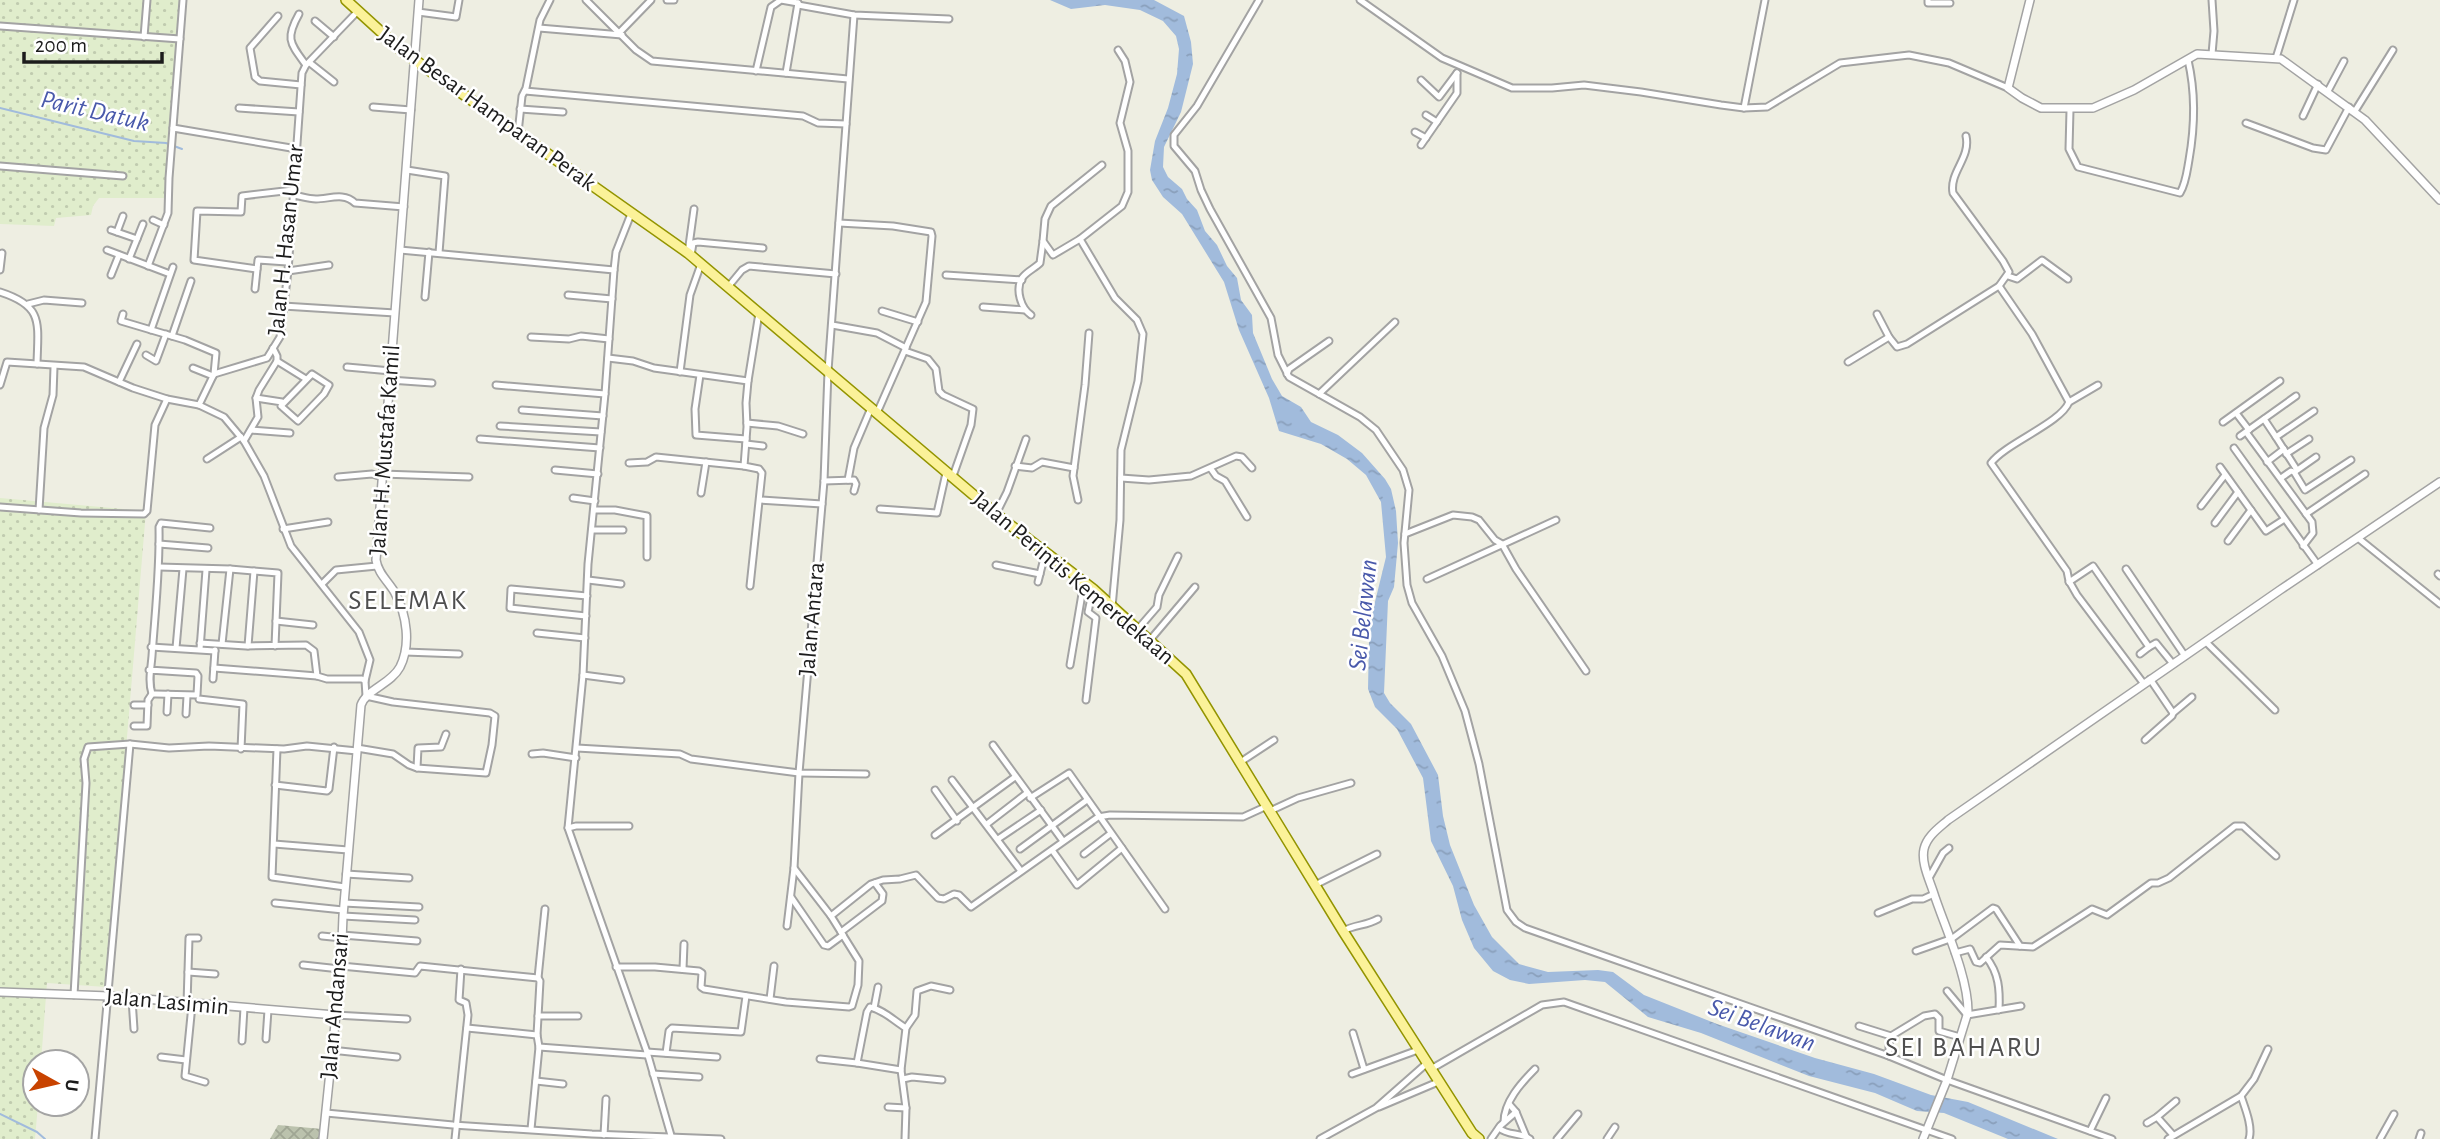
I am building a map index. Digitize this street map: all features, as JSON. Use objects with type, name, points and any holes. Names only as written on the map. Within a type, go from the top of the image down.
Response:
[{"type":"main road","name":"Jalan Besar Hamparan Perak","points":[[346,0],[415,60],[631,214]]},
{"type":"main road","name":"Jalan Perintis Kemerdekaan","points":[[631,214],[689,254],[1045,554],[1093,589],[1190,679],[1239,763],[1343,931],[1390,1001],[1428,1067],[1472,1133],[1479,1139]]},
{"type":"street","points":[[144,37],[147,0]]},
{"type":"street","points":[[148,266],[168,213],[183,0]]},
{"type":"street","name":"Jalan H. Mustafa Kamil","points":[[405,652],[407,635],[399,602],[377,566],[419,0]]},
{"type":"street","points":[[418,12],[456,17],[459,0]]},
{"type":"street","points":[[518,133],[522,96],[541,17],[550,0]]},
{"type":"street","points":[[586,0],[636,50],[652,61],[848,79]]},
{"type":"street","points":[[621,34],[651,0]]},
{"type":"street","points":[[667,0],[674,0]]},
{"type":"street","points":[[1259,0],[1197,106],[1176,132],[1173,140],[1179,154],[1195,171],[1210,209],[1271,318],[1278,355],[1287,374],[1360,417],[1376,430],[1403,470],[1409,491],[1404,560],[1409,594],[1423,625],[1443,656],[1465,711],[1473,737],[1507,910],[1511,918],[1525,928],[1889,1056],[1947,1080],[2112,1139]]},
{"type":"street","points":[[1360,0],[1425,48],[1461,68],[1512,88],[1584,85],[1744,108],[1771,105],[1840,63],[1909,55],[1949,63],[2008,88],[2035,106],[2070,110],[2098,107],[2197,54],[2276,58],[2287,61],[2352,109],[2439,197]]},
{"type":"street","points":[[1368,8],[1373,0]]},
{"type":"street","points":[[1744,108],[1765,0]]},
{"type":"street","points":[[1928,0],[1928,4],[1951,1]]},
{"type":"street","points":[[2008,88],[2030,0]]},
{"type":"street","points":[[2212,0],[2212,54]]},
{"type":"street","points":[[2276,58],[2294,0]]},
{"type":"street","points":[[756,71],[771,7],[781,1],[854,15],[949,19]]},
{"type":"street","points":[[786,73],[798,3]]},
{"type":"street","name":"Jalan H. Hasan Umar","points":[[214,375],[267,358],[280,337],[288,271],[301,85],[308,64],[357,12]]},
{"type":"street","points":[[299,14],[289,38],[308,64],[334,82]]},
{"type":"street","name":"Jalan Antara","points":[[787,926],[794,868],[799,773],[824,481],[828,370],[854,15]]},
{"type":"street","points":[[278,16],[250,48],[255,78],[260,81],[301,85]]},
{"type":"street","points":[[315,21],[334,37]]},
{"type":"street","points":[[0,26],[180,39]]},
{"type":"street","points":[[539,28],[621,34]]},
{"type":"street","points":[[1043,242],[1054,255],[1080,239],[1122,206],[1128,192],[1128,151],[1120,122],[1130,82],[1125,61],[1118,50]]},
{"type":"street","points":[[2246,123],[2300,144],[2324,150],[2329,148],[2393,50]]},
{"type":"street","points":[[2070,110],[2068,149],[2078,167],[2180,192],[2191,150],[2194,116],[2193,82],[2188,60]]},
{"type":"street","points":[[2328,91],[2344,61]]},
{"type":"street","points":[[1421,79],[1439,97],[1461,68]]},
{"type":"street","points":[[1421,145],[1457,93],[1457,74]]},
{"type":"street","points":[[2303,116],[2318,84]]},
{"type":"street","points":[[525,91],[803,116],[818,123],[846,124]]},
{"type":"street","points":[[373,107],[411,110]]},
{"type":"street","points":[[239,108],[299,112]]},
{"type":"street","points":[[520,109],[563,112]]},
{"type":"street","points":[[1426,115],[1437,122]]},
{"type":"street","points":[[173,128],[296,149]]},
{"type":"street","points":[[1415,132],[1426,138]]},
{"type":"street","points":[[1877,314],[1897,347],[1999,286],[2008,276],[2009,272],[2003,261],[1953,193],[1951,183],[1966,155],[1966,136]]},
{"type":"street","points":[[1031,315],[1025,310],[1020,295],[1022,279],[1040,263],[1048,209],[1102,165]]},
{"type":"street","points":[[0,166],[123,176]]},
{"type":"street","points":[[407,170],[445,176],[439,253]]},
{"type":"street","points":[[257,270],[194,260],[197,211],[241,212],[243,196],[293,192],[319,199],[345,197],[355,204],[404,207]]},
{"type":"street","points":[[689,254],[694,209]]},
{"type":"street","points":[[631,214],[616,251],[614,270],[577,748],[568,828],[647,1054],[672,1138]]},
{"type":"street","points":[[123,216],[114,231],[137,239]]},
{"type":"street","points":[[153,220],[164,225]]},
{"type":"street","points":[[839,223],[893,226],[931,232],[927,297],[905,350],[854,448],[848,480]]},
{"type":"street","points":[[129,259],[143,224]]},
{"type":"street","points":[[1080,239],[1115,298],[1137,320],[1143,334],[1138,381],[1121,450],[1120,520],[1112,607]]},
{"type":"street","points":[[689,254],[693,243],[698,242],[763,248]]},
{"type":"street","points":[[107,250],[170,274]]},
{"type":"street","points":[[400,250],[614,270]]},
{"type":"street","points":[[425,298],[429,252]]},
{"type":"street","points":[[0,270],[2,253]]},
{"type":"street","points":[[111,275],[119,255]]},
{"type":"street","points":[[255,289],[260,259],[287,262]]},
{"type":"street","points":[[2008,276],[2017,279],[2042,260],[2068,279]]},
{"type":"street","points":[[680,372],[690,295],[701,264]]},
{"type":"street","points":[[288,271],[329,265]]},
{"type":"street","points":[[728,287],[741,270],[749,265],[836,274]]},
{"type":"street","points":[[151,330],[173,267]]},
{"type":"street","points":[[946,275],[1022,279]]},
{"type":"street","points":[[146,355],[156,361],[191,281]]},
{"type":"street","points":[[1999,286],[2027,326],[2069,402]]},
{"type":"street","points":[[0,292],[18,297],[28,304],[38,325],[37,363]]},
{"type":"street","points":[[568,295],[612,299]]},
{"type":"street","points":[[28,304],[44,300],[82,303]]},
{"type":"street","points":[[283,306],[395,313]]},
{"type":"street","points":[[983,307],[1025,310]]},
{"type":"street","points":[[882,311],[918,322]]},
{"type":"street","points":[[744,466],[748,382],[759,313]]},
{"type":"street","points":[[122,314],[121,321],[216,353],[214,375],[199,405]]},
{"type":"street","points":[[1320,394],[1395,322]]},
{"type":"street","points":[[832,325],[877,333],[905,350],[928,359],[936,369],[939,391],[973,409],[971,425],[950,473],[939,513],[880,509]]},
{"type":"street","points":[[1078,500],[1073,484],[1074,468],[1089,333]]},
{"type":"street","points":[[531,337],[569,340],[581,336],[610,339]]},
{"type":"street","points":[[1848,362],[1889,337]]},
{"type":"street","points":[[1287,374],[1289,369],[1329,341]]},
{"type":"street","points":[[119,382],[137,344]]},
{"type":"street","points":[[273,348],[277,361],[306,379]]},
{"type":"street","points":[[608,358],[634,360],[654,368],[748,382]]},
{"type":"street","points":[[207,459],[242,439],[251,430],[259,413],[256,398],[258,390],[277,361]]},
{"type":"street","points":[[0,385],[2,368],[7,362],[84,367],[167,399],[199,405],[224,417],[242,439],[264,476],[291,546],[323,583],[363,639],[370,660],[365,681],[366,696]]},
{"type":"street","points":[[39,510],[44,428],[53,395],[54,366]]},
{"type":"street","points":[[347,367],[391,371]]},
{"type":"street","points":[[193,368],[214,375]]},
{"type":"street","points":[[314,374],[329,385],[298,421],[281,407],[306,379],[314,374]]},
{"type":"street","points":[[700,375],[695,408],[696,435],[746,441],[763,446]]},
{"type":"street","points":[[390,380],[432,383]]},
{"type":"street","points":[[2223,422],[2280,381]]},
{"type":"street","points":[[496,385],[605,394]]},
{"type":"street","points":[[2098,385],[2069,402],[2063,412],[1991,463],[2067,571],[2069,582],[2173,713]]},
{"type":"street","points":[[2245,433],[2296,396]]},
{"type":"street","points":[[256,398],[278,400],[282,402],[281,407]]},
{"type":"street","points":[[0,507],[144,514],[147,511],[155,425],[167,399]]},
{"type":"street","points":[[522,410],[603,416]]},
{"type":"street","points":[[2276,437],[2314,411]]},
{"type":"street","points":[[2236,413],[2245,433],[2312,522],[2313,533],[2304,546]]},
{"type":"street","points":[[2264,419],[2285,451],[2305,490],[2351,460]]},
{"type":"street","points":[[747,423],[778,426],[803,434]]},
{"type":"street","points":[[500,426],[601,432]]},
{"type":"street","points":[[251,430],[290,433]]},
{"type":"street","points":[[480,439],[600,448]]},
{"type":"street","points":[[996,513],[1007,492],[1026,439]]},
{"type":"street","points":[[2267,462],[2309,439]]},
{"type":"street","points":[[2234,449],[2318,565]]},
{"type":"street","points":[[1121,478],[1171,479],[1191,476],[1212,469],[1236,456],[1242,457],[1252,468]]},
{"type":"street","points":[[629,463],[647,462],[656,457],[762,470],[750,586]]},
{"type":"street","points":[[2281,478],[2316,457]]},
{"type":"street","points":[[701,493],[706,462]]},
{"type":"street","points":[[1015,466],[1032,468],[1042,462],[1074,468]]},
{"type":"street","points":[[2220,467],[2266,531],[2283,520]]},
{"type":"street","points":[[1212,469],[1216,476],[1225,481],[1247,517]]},
{"type":"street","points":[[555,470],[598,474]]},
{"type":"street","points":[[338,477],[372,474],[469,477]]},
{"type":"street","points":[[2306,514],[2365,474]]},
{"type":"street","points":[[2202,506],[2225,475]]},
{"type":"street","points":[[824,481],[856,481],[853,491]]},
{"type":"street","points":[[1926,1132],[1947,1080],[1967,1015],[1968,1000],[1923,856],[1924,848],[1938,829],[2173,664],[2440,482]]},
{"type":"street","points":[[2215,523],[2238,492]]},
{"type":"street","points":[[573,498],[595,500]]},
{"type":"street","points":[[760,500],[822,503]]},
{"type":"street","points":[[594,510],[615,510],[647,516],[647,557]]},
{"type":"street","points":[[2228,541],[2251,510]]},
{"type":"street","points":[[1405,534],[1453,515],[1476,518],[1487,527],[1494,540],[1502,544],[1586,671]]},
{"type":"street","points":[[1427,579],[1556,520]]},
{"type":"street","points":[[283,529],[328,522]]},
{"type":"street","points":[[134,726],[147,726],[148,700],[152,694],[149,670],[159,567],[159,527],[161,523],[210,528]]},
{"type":"street","points":[[593,530],[623,530]]},
{"type":"street","points":[[2358,538],[2440,604]]},
{"type":"street","points":[[159,544],[208,548]]},
{"type":"street","points":[[1038,582],[1045,554]]},
{"type":"street","points":[[1138,629],[1157,607],[1158,595],[1178,556]]},
{"type":"street","points":[[996,565],[1040,574]]},
{"type":"street","points":[[323,583],[335,570],[377,566]]},
{"type":"street","points":[[2069,582],[2093,566],[2149,647]]},
{"type":"street","points":[[159,567],[278,573],[275,646]]},
{"type":"street","points":[[176,648],[183,569]]},
{"type":"street","points":[[213,679],[230,569]]},
{"type":"street","points":[[2126,569],[2185,656]]},
{"type":"street","points":[[200,646],[206,570]]},
{"type":"street","points":[[248,646],[254,571]]},
{"type":"street","points":[[588,580],[621,584]]},
{"type":"street","points":[[1070,664],[1084,582]]},
{"type":"street","points":[[1150,640],[1195,587]]},
{"type":"street","points":[[586,616],[510,608],[511,589],[587,596]]},
{"type":"street","points":[[1086,700],[1096,618],[1088,612],[1093,589]]},
{"type":"street","points":[[276,621],[313,625]]},
{"type":"street","points":[[537,633],[585,638]]},
{"type":"street","points":[[2206,642],[2275,710]]},
{"type":"street","points":[[2140,654],[2156,643],[2173,664]]},
{"type":"street","points":[[151,646],[176,648],[301,645],[311,648],[317,676]]},
{"type":"street","points":[[409,878],[346,874],[361,705],[366,696],[396,674],[405,652],[459,654]]},
{"type":"street","points":[[214,668],[365,681]]},
{"type":"street","points":[[149,670],[197,674],[197,695],[152,694]]},
{"type":"street","points":[[583,675],[621,680]]},
{"type":"street","points":[[167,712],[168,694]]},
{"type":"street","points":[[186,714],[187,696]]},
{"type":"street","points":[[74,995],[86,783],[85,751],[91,746],[130,744],[242,749],[334,747],[393,754],[417,768],[486,773],[492,745],[494,713],[393,702],[366,696]]},
{"type":"street","points":[[2145,740],[2192,698]]},
{"type":"street","points":[[199,699],[243,705],[242,749]]},
{"type":"street","points":[[134,705],[148,705]]},
{"type":"street","points":[[417,768],[418,748],[441,747],[446,734]]},
{"type":"street","points":[[1239,763],[1274,740]]},
{"type":"street","points":[[95,1139],[130,744]]},
{"type":"street","points":[[993,745],[1063,841]]},
{"type":"street","points":[[275,785],[327,791],[334,747]]},
{"type":"street","points":[[577,748],[680,754],[691,759],[799,773],[866,774]]},
{"type":"street","points":[[277,749],[273,826],[275,834],[271,873],[275,879],[345,887]]},
{"type":"street","points":[[532,754],[543,752],[576,758]]},
{"type":"street","points":[[987,824],[1066,773],[1165,909]]},
{"type":"street","points":[[935,835],[1015,777]]},
{"type":"street","points":[[952,780],[1021,871]]},
{"type":"street","points":[[831,916],[875,883],[916,875],[938,898],[958,895],[971,907],[1098,817],[1243,817],[1351,783]]},
{"type":"street","points":[[935,790],[957,821]]},
{"type":"street","points":[[1020,849],[1087,800]]},
{"type":"street","points":[[998,839],[1041,810]]},
{"type":"street","points":[[568,828],[629,826]]},
{"type":"street","points":[[1955,953],[1970,950],[1979,963],[2000,945],[2033,947],[2092,909],[2107,915],[2151,883],[2158,884],[2169,878],[2235,826],[2243,826],[2276,856]]},
{"type":"street","points":[[1084,854],[1110,834]]},
{"type":"street","points":[[274,844],[348,850]]},
{"type":"street","points":[[1052,850],[1077,885],[1122,848]]},
{"type":"street","points":[[1929,878],[1943,853],[1949,848]]},
{"type":"street","points":[[1315,885],[1377,854]]},
{"type":"street","points":[[794,868],[831,916],[859,961],[858,985],[852,1006]]},
{"type":"street","name":"Jalan Andansari","points":[[323,1139],[341,967],[346,874]]},
{"type":"street","points":[[791,897],[827,946],[882,901],[883,894],[875,883]]},
{"type":"street","points":[[1878,913],[1934,894]]},
{"type":"street","points":[[275,903],[415,920]]},
{"type":"street","points":[[343,910],[419,907]]},
{"type":"street","points":[[1916,951],[1950,940],[1993,908],[2020,946]]},
{"type":"street","points":[[531,1129],[539,1046],[538,978],[545,909]]},
{"type":"street","points":[[1343,931],[1356,924],[1368,924],[1378,919]]},
{"type":"street","points":[[322,936],[417,941]]},
{"type":"street","points":[[198,938],[190,938],[186,1060],[187,1079],[205,1082]]},
{"type":"street","points":[[683,969],[684,944]]},
{"type":"street","points":[[1986,957],[2000,986],[1999,1010]]},
{"type":"street","points":[[303,965],[415,973],[420,966],[538,978]]},
{"type":"street","points":[[770,999],[774,966]]},
{"type":"street","points":[[616,967],[701,971],[701,986],[704,989],[786,1002],[882,1010],[889,1018],[906,1028]]},
{"type":"street","points":[[455,1139],[467,1028],[467,1003],[458,1000],[461,969]]},
{"type":"street","points":[[188,972],[215,974]]},
{"type":"street","points":[[905,1139],[906,1108],[901,1070],[906,1028],[915,1015],[917,991],[930,986],[950,990]]},
{"type":"street","points":[[857,1063],[878,987]]},
{"type":"street","points":[[1947,991],[1967,1015]]},
{"type":"street","name":"Jalan Lasimin","points":[[0,992],[109,996],[335,1015]]},
{"type":"street","points":[[666,1053],[669,1031],[672,1028],[741,1032],[746,996]]},
{"type":"street","points":[[132,999],[134,1029]]},
{"type":"street","points":[[1376,1108],[1428,1067],[1542,1005],[1564,1002],[1952,1139]]},
{"type":"street","points":[[1967,1015],[2021,1006]]},
{"type":"street","points":[[242,1041],[244,1008]]},
{"type":"street","points":[[266,1039],[268,1010]]},
{"type":"street","points":[[1889,1056],[1891,1036],[1924,1016],[1935,1014],[1939,1018],[1939,1031],[1960,1037]]},
{"type":"street","points":[[335,1015],[407,1019]]},
{"type":"street","points":[[538,1016],[578,1016]]},
{"type":"street","points":[[1859,1026],[1891,1036]]},
{"type":"street","points":[[467,1028],[537,1035]]},
{"type":"street","points":[[1353,1033],[1364,1069]]},
{"type":"street","points":[[539,1046],[717,1057]]},
{"type":"street","points":[[2157,1117],[2170,1137],[2241,1096],[2254,1079],[2268,1049]]},
{"type":"street","points":[[331,1050],[397,1056]]},
{"type":"street","points":[[1352,1074],[1418,1050]]},
{"type":"street","points":[[161,1057],[186,1060]]},
{"type":"street","points":[[820,1059],[901,1070]]},
{"type":"street","points":[[1504,1122],[1508,1104],[1535,1069]]},
{"type":"street","points":[[653,1074],[699,1077]]},
{"type":"street","points":[[903,1079],[912,1077],[942,1080]]},
{"type":"street","points":[[536,1081],[563,1084]]},
{"type":"street","points":[[1320,1139],[1376,1108],[1438,1082]]},
{"type":"street","points":[[2241,1096],[2251,1131],[2249,1139]]},
{"type":"street","points":[[604,1135],[606,1098]]},
{"type":"street","points":[[2090,1131],[2106,1098]]},
{"type":"street","points":[[2147,1123],[2176,1101]]},
{"type":"street","points":[[1508,1104],[1516,1112],[1528,1138]]},
{"type":"street","points":[[888,1107],[906,1108]]},
{"type":"street","points":[[1491,1139],[1516,1112]]},
{"type":"street","points":[[326,1113],[531,1129],[591,1137],[604,1135],[721,1139]]},
{"type":"street","points":[[1568,1139],[1560,1136],[1578,1114]]},
{"type":"street","points":[[2380,1139],[2395,1114]]},
{"type":"street","points":[[1607,1139],[1615,1127]]},
{"type":"street","points":[[1499,1128],[1505,1133],[1528,1138]]},
{"type":"shaded area","points":[[0,0],[182,0],[166,198],[99,198],[91,215],[56,218],[54,226],[0,224]]},
{"type":"shaded area","points":[[0,498],[146,511],[106,987],[47,983],[42,1048],[21,1048],[21,1118],[37,1118],[35,1139],[0,1139]]},
{"type":"shaded area","points":[[278,1125],[322,1129],[321,1139],[270,1139]]},
{"type":"water","name":"Sei Belawan","points":[[1050,0],[1154,0],[1184,16],[1193,64],[1181,112],[1164,147],[1163,167],[1168,177],[1182,189],[1197,210],[1205,231],[1237,278],[1241,300],[1252,315],[1253,333],[1282,396],[1301,407],[1311,422],[1338,435],[1362,453],[1391,489],[1396,511],[1398,543],[1394,587],[1388,601],[1384,693],[1411,724],[1438,775],[1450,845],[1474,905],[1492,937],[1519,964],[1548,972],[1613,972],[1644,995],[1717,1024],[1931,1095],[1968,1102],[2058,1139],[2008,1139],[1944,1113],[1917,1111],[1875,1093],[1809,1076],[1701,1033],[1648,1017],[1605,982],[1585,980],[1529,984],[1510,980],[1493,971],[1474,948],[1462,920],[1453,886],[1431,841],[1423,778],[1397,729],[1375,707],[1368,689],[1369,639],[1386,557],[1381,502],[1366,475],[1347,459],[1321,444],[1279,431],[1269,398],[1239,330],[1224,282],[1182,214],[1163,197],[1152,180],[1150,170],[1155,141],[1177,74],[1179,49],[1176,36],[1163,21],[1140,10],[1105,5],[1071,9]]},
{"type":"waterway","name":"Parit Datuk","points":[[0,108],[134,141],[166,143],[182,149]]},
{"type":"waterway","points":[[0,1114],[37,1132],[45,1139]]},
{"type":"district","name":"SELEMAK","points":[[408,601]]},
{"type":"district","name":"SEI BAHARU","points":[[1964,1048]]}]
